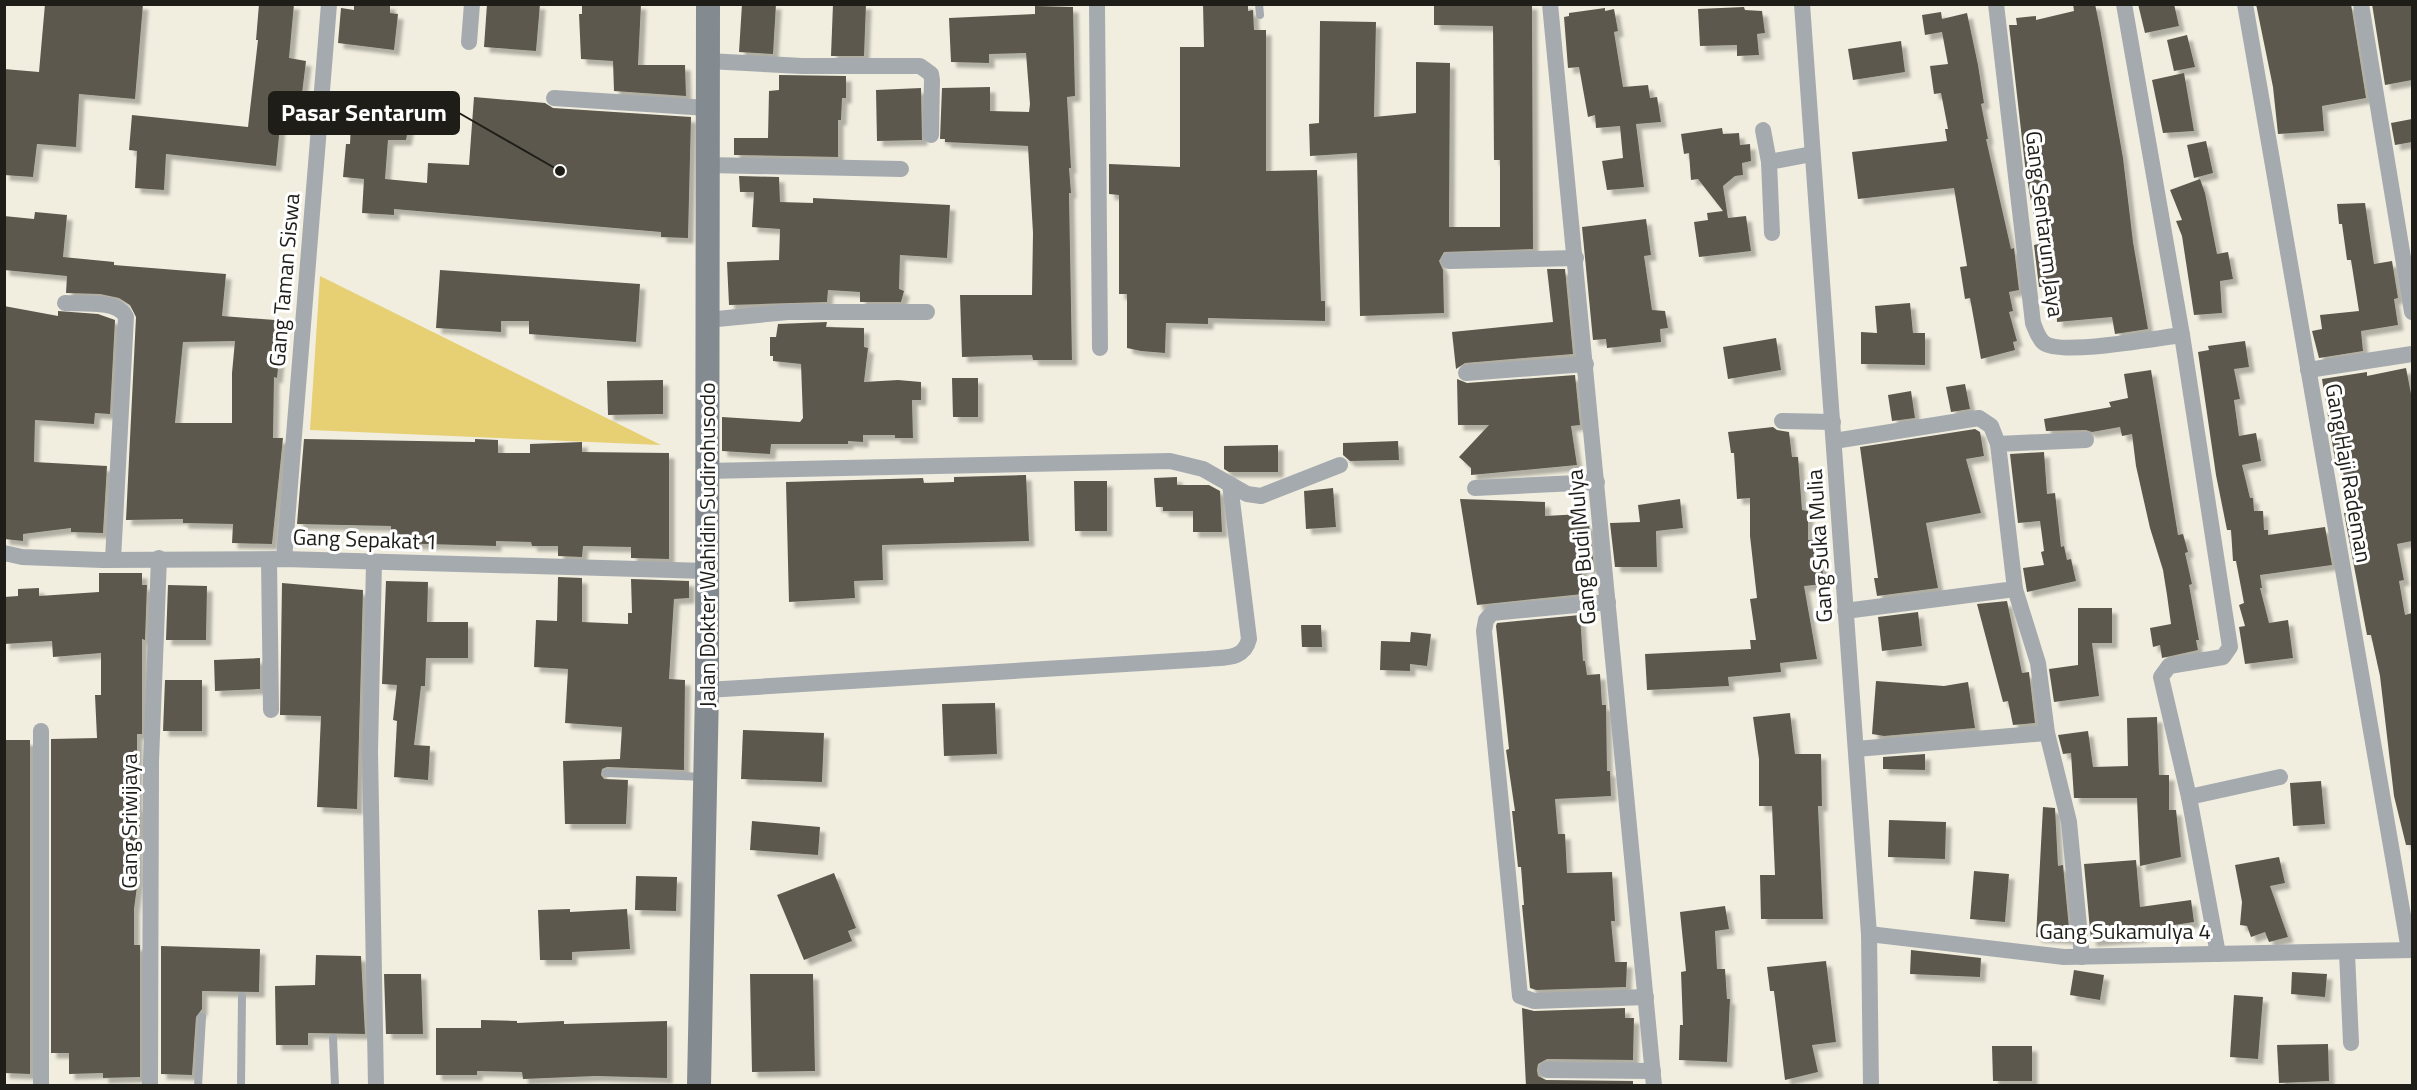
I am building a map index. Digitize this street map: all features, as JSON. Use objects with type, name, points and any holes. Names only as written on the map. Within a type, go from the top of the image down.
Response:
[{"type":"street","name":"Gang Taman Siswa","points":[[271,710],[277,560],[329,4]]},
{"type":"street","points":[[469,42],[472,4]]},
{"type":"street","name":"Jalan Dokter Wahidin Sudirohusodo","points":[[699,1086],[707,690],[708,4]]},
{"type":"street","points":[[1097,4],[1100,348]]},
{"type":"street","name":"Gang Budi Mulya","points":[[1550,4],[1654,1078]]},
{"type":"street","name":"Gang Suka Mulia","points":[[1802,4],[1869,934],[1871,1086]]},
{"type":"street","name":"Gang Sentarum Jaya","points":[[1996,4],[2033,323],[2038,336],[2049,346],[2079,348],[2182,335]]},
{"type":"street","points":[[2124,4],[2182,335],[2230,647],[2223,657],[2169,666],[2161,677],[2189,797],[2218,954]]},
{"type":"street","name":"Gang Haji Rademan","points":[[2245,4],[2411,950]]},
{"type":"street","points":[[2361,4],[2412,312]]},
{"type":"street","points":[[708,61],[802,66],[920,66],[931,74],[932,80],[931,135]]},
{"type":"street","points":[[554,98],[708,108]]},
{"type":"street","points":[[1763,129],[1769,162],[1772,233]]},
{"type":"street","points":[[1769,162],[1812,154]]},
{"type":"street","points":[[708,165],[901,169]]},
{"type":"street","points":[[1449,261],[1576,258]]},
{"type":"street","points":[[65,303],[113,306],[121,310],[126,317],[113,559]]},
{"type":"street","points":[[707,320],[788,312],[927,312]]},
{"type":"street","points":[[2308,370],[2412,354]]},
{"type":"street","points":[[1466,373],[1586,364]]},
{"type":"street","points":[[1834,441],[1979,418],[1991,426],[1998,444],[2015,589],[2038,663],[2047,733],[2069,822],[2082,957]]},
{"type":"street","points":[[1782,421],[1833,422]]},
{"type":"street","points":[[1998,444],[2086,440]]},
{"type":"street","points":[[707,471],[1170,461],[1203,469],[1247,494],[1261,496],[1340,465]]},
{"type":"street","points":[[1475,488],[1597,482]]},
{"type":"street","points":[[707,690],[1241,655],[1247,649],[1249,639],[1230,484]]},
{"type":"street","name":"Gang Sepakat 1","points":[[4,554],[22,557],[375,562],[707,571]]},
{"type":"street","name":"Gang Sriwijaya","points":[[150,1086],[151,761],[159,558]]},
{"type":"street","points":[[375,562],[370,752],[376,1086]]},
{"type":"street","points":[[1845,611],[2015,589]]},
{"type":"street","points":[[1608,602],[1492,613],[1486,620],[1484,631],[1521,996],[1534,1001],[1646,997]]},
{"type":"street","points":[[40,730],[41,1086]]},
{"type":"street","points":[[1856,749],[2047,733]]},
{"type":"street","points":[[2189,797],[2280,777]]},
{"type":"street","name":"Gang Sukamulya 4","points":[[1869,934],[2064,957],[2411,950]]},
{"type":"street","points":[[2347,953],[2351,1043]]},
{"type":"street","points":[[1547,1070],[1654,1078]]},
{"type":"lane","points":[[1259,4],[1260,15]]},
{"type":"lane","points":[[607,773],[705,777]]},
{"type":"lane","points":[[241,1086],[242,996]]},
{"type":"lane","points":[[198,1086],[202,1017]]},
{"type":"lane","points":[[333,1038],[335,1086]]},
{"type":"shaded area","points":[[320,276],[661,445],[310,430]]},
{"type":"building","points":[[45,4],[143,4],[135,99],[79,94],[76,147],[37,144],[33,177],[4,175],[4,69],[39,72]]},
{"type":"building","points":[[259,4],[294,4],[289,58],[306,61],[299,118],[281,116],[276,166],[166,154],[164,190],[135,188],[137,151],[129,150],[132,115],[248,127],[258,40],[256,40]]},
{"type":"building","points":[[354,4],[390,4],[390,13],[398,14],[394,50],[338,43],[341,8],[354,10]]},
{"type":"building","points":[[487,4],[540,4],[536,51],[484,47]]},
{"type":"building","points":[[582,4],[641,4],[638,65],[685,65],[686,96],[614,91],[613,61],[581,59],[579,14],[582,14]]},
{"type":"building","points":[[742,4],[776,4],[773,54],[739,52]]},
{"type":"building","points":[[833,4],[866,4],[864,56],[831,56]]},
{"type":"building","points":[[1203,4],[1248,4],[1248,11],[1253,10],[1254,30],[1266,30],[1266,171],[1317,170],[1321,301],[1325,301],[1325,321],[1208,318],[1208,324],[1166,323],[1165,353],[1141,351],[1127,348],[1127,294],[1119,294],[1119,195],[1109,194],[1109,164],[1180,167],[1180,47],[1204,47]]},
{"type":"building","points":[[1434,4],[1532,4],[1533,249],[1444,252],[1439,261],[1443,270],[1444,313],[1360,316],[1357,153],[1310,156],[1309,124],[1319,123],[1320,21],[1376,22],[1374,117],[1416,113],[1416,62],[1450,63],[1449,227],[1500,227],[1500,160],[1494,160],[1493,26],[1434,25]]},
{"type":"building","points":[[2073,4],[2095,4],[2123,158],[2133,242],[2148,329],[2115,334],[2112,317],[2057,322],[2056,286],[2039,287],[2034,245],[2039,244],[2026,174],[2009,25],[2017,25],[2016,18],[2036,16],[2036,20],[2074,11]]},
{"type":"building","points":[[2138,4],[2174,4],[2179,26],[2145,33]]},
{"type":"building","points":[[2256,4],[2351,4],[2366,98],[2322,106],[2324,131],[2278,134],[2273,87]]},
{"type":"building","points":[[2372,4],[2412,4],[2412,80],[2385,85]]},
{"type":"building","points":[[1035,6],[1073,7],[1075,96],[1067,97],[1071,168],[1069,168],[1071,193],[1069,193],[1072,360],[1033,360],[1032,355],[962,357],[960,295],[1032,295],[1033,233],[1028,146],[945,142],[945,139],[940,139],[942,88],[990,87],[990,111],[1029,112],[1030,104],[1026,53],[989,54],[989,63],[951,62],[949,18],[1035,14]]},
{"type":"building","points":[[1744,7],[1745,10],[1762,11],[1765,33],[1757,34],[1759,55],[1737,56],[1737,45],[1700,46],[1698,9]]},
{"type":"building","points":[[1605,8],[1605,11],[1614,9],[1618,31],[1614,32],[1623,87],[1648,85],[1650,98],[1657,97],[1661,122],[1636,124],[1644,187],[1607,190],[1602,161],[1623,158],[1620,126],[1596,128],[1595,115],[1588,117],[1579,67],[1568,68],[1564,17],[1569,16],[1569,13]]},
{"type":"building","points":[[1941,12],[1942,19],[1967,13],[1984,103],[1981,104],[1988,139],[1986,139],[2011,249],[2014,248],[2019,290],[2009,292],[2013,311],[2009,312],[2017,341],[2013,342],[2015,350],[1981,359],[1970,298],[1965,299],[1960,267],[1967,266],[1954,188],[1858,199],[1852,152],[1947,141],[1945,129],[1948,129],[1941,93],[1934,94],[1930,66],[1948,64],[1942,32],[1925,35],[1922,15]]},
{"type":"building","points":[[2187,35],[2195,67],[2174,71],[2167,40]]},
{"type":"building","points":[[1901,41],[1905,72],[1853,80],[1848,49]]},
{"type":"building","points":[[2184,73],[2194,131],[2163,133],[2152,80]]},
{"type":"building","points":[[779,75],[846,76],[846,98],[842,98],[841,120],[838,120],[838,157],[734,155],[734,138],[768,138],[769,91],[779,90]]},
{"type":"building","points":[[921,88],[922,140],[877,141],[876,90]]},
{"type":"building","points":[[357,93],[404,95],[413,104],[406,140],[388,140],[385,179],[427,183],[428,163],[469,165],[474,97],[545,103],[553,108],[691,117],[688,238],[661,237],[661,232],[394,209],[394,215],[362,213],[364,179],[343,177],[346,144],[350,144],[352,102],[356,102]]},
{"type":"building","points":[[2412,119],[2412,142],[2395,145],[2391,123]]},
{"type":"building","points":[[1722,128],[1723,134],[1739,133],[1740,145],[1750,144],[1751,161],[1742,163],[1743,175],[1735,176],[1723,186],[1728,218],[1746,216],[1751,251],[1699,257],[1694,222],[1708,220],[1707,213],[1723,211],[1698,179],[1691,180],[1689,153],[1684,154],[1681,134]]},
{"type":"building","points":[[2206,141],[2213,173],[2194,178],[2187,145]]},
{"type":"building","points":[[739,176],[779,177],[780,202],[813,203],[813,198],[950,205],[947,258],[900,255],[899,289],[904,291],[901,302],[860,302],[860,292],[828,290],[827,302],[729,305],[727,262],[779,260],[780,229],[752,227],[754,192],[740,192]]},
{"type":"building","points":[[2200,179],[2217,254],[2228,252],[2233,279],[2220,281],[2222,313],[2194,315],[2182,236],[2176,221],[2182,220],[2170,190]]},
{"type":"building","points":[[2365,203],[2374,264],[2392,261],[2398,298],[2394,299],[2398,325],[2361,331],[2363,351],[2319,358],[2312,331],[2322,329],[2320,315],[2359,311],[2351,260],[2347,260],[2337,204]]},
{"type":"building","points":[[35,212],[67,215],[63,257],[114,262],[114,265],[226,274],[222,316],[275,320],[273,348],[280,349],[277,378],[274,377],[273,438],[283,438],[272,544],[232,543],[233,524],[183,523],[183,519],[126,520],[136,317],[130,305],[119,298],[100,294],[66,293],[67,276],[4,270],[4,216],[34,219]],"holes":[[[235,341],[232,373],[232,423],[175,423],[183,342]]]},
{"type":"building","points":[[1646,219],[1651,255],[1644,256],[1652,310],[1665,311],[1668,328],[1660,329],[1661,342],[1607,348],[1606,339],[1593,340],[1582,227]]},
{"type":"building","points":[[1547,269],[1565,269],[1573,354],[1465,363],[1456,369],[1452,332],[1553,322]]},
{"type":"building","points":[[440,270],[640,284],[636,342],[529,334],[529,321],[501,321],[501,332],[436,328]]},
{"type":"building","points":[[1910,303],[1913,333],[1925,333],[1925,365],[1861,364],[1861,332],[1877,333],[1875,306]]},
{"type":"building","points":[[4,306],[58,316],[58,311],[98,314],[115,320],[110,414],[95,413],[94,424],[35,420],[34,462],[107,466],[103,533],[71,532],[71,528],[23,534],[23,541],[4,539]]},
{"type":"building","points":[[827,322],[826,327],[864,328],[864,347],[868,348],[864,382],[898,380],[921,382],[921,400],[912,400],[913,438],[895,438],[895,435],[863,435],[863,442],[848,441],[848,444],[771,444],[770,454],[722,451],[722,417],[800,422],[803,418],[801,364],[773,361],[773,356],[770,356],[770,337],[776,337],[778,324]]},
{"type":"building","points":[[1776,338],[1781,370],[1728,379],[1723,347]]},
{"type":"building","points":[[2245,341],[2249,367],[2234,369],[2240,399],[2234,400],[2239,436],[2256,433],[2261,461],[2242,465],[2250,498],[2253,498],[2254,511],[2263,511],[2264,530],[2268,530],[2268,535],[2325,527],[2332,565],[2260,575],[2262,588],[2260,588],[2269,623],[2288,620],[2293,658],[2245,664],[2239,627],[2245,626],[2239,605],[2244,603],[2236,561],[2233,561],[2231,530],[2227,530],[2216,475],[2198,352],[2209,350],[2208,346]]},
{"type":"building","points":[[2406,368],[2412,399],[2412,541],[2397,544],[2404,580],[2399,581],[2405,615],[2412,613],[2412,845],[2406,845],[2394,796],[2380,676],[2371,635],[2367,635],[2344,513],[2352,512],[2340,459],[2335,460],[2322,379],[2367,372],[2367,376]]},
{"type":"building","points":[[2151,370],[2178,535],[2183,534],[2188,552],[2185,553],[2192,584],[2189,585],[2199,640],[2196,640],[2198,650],[2162,658],[2160,645],[2153,647],[2150,628],[2171,624],[2163,570],[2150,528],[2136,466],[2132,434],[2122,436],[2120,427],[2092,432],[2086,430],[2046,431],[2044,419],[2111,407],[2109,402],[2128,398],[2124,374]]},
{"type":"building","points":[[1575,375],[1580,425],[1571,426],[1577,465],[1471,475],[1471,468],[1459,457],[1489,425],[1458,425],[1457,379],[1467,383]]},
{"type":"building","points":[[952,378],[978,378],[978,417],[953,417]]},
{"type":"building","points":[[663,380],[663,414],[608,415],[607,381]]},
{"type":"building","points":[[1965,384],[1970,409],[1951,412],[1946,387]]},
{"type":"building","points":[[1911,391],[1915,418],[1892,421],[1888,395]]},
{"type":"building","points":[[1773,427],[1789,432],[1792,457],[1798,457],[1802,510],[1808,511],[1808,540],[1819,539],[1824,584],[1804,586],[1817,659],[1780,663],[1781,672],[1728,677],[1729,686],[1647,690],[1645,654],[1751,649],[1750,640],[1756,640],[1750,599],[1757,598],[1750,536],[1750,498],[1737,499],[1734,453],[1731,453],[1728,432]]},
{"type":"building","points":[[1975,429],[1980,432],[1984,456],[1966,459],[1981,513],[1926,523],[1938,588],[1877,596],[1874,578],[1878,578],[1860,447]]},
{"type":"building","points":[[304,439],[475,442],[475,439],[498,440],[498,453],[530,453],[530,444],[582,442],[582,452],[669,453],[669,559],[631,558],[631,547],[583,546],[582,557],[558,556],[558,546],[532,546],[531,542],[496,541],[496,546],[391,543],[391,526],[297,524]]},
{"type":"building","points":[[1398,441],[1399,460],[1350,461],[1343,455],[1343,443]]},
{"type":"building","points":[[1278,445],[1278,472],[1229,472],[1224,469],[1224,446]]},
{"type":"building","points":[[2044,452],[2047,494],[2055,493],[2061,547],[2064,546],[2067,560],[2071,559],[2076,581],[2027,592],[2023,568],[2044,565],[2041,552],[2044,551],[2040,521],[2018,523],[2010,454]]},
{"type":"building","points":[[1026,475],[1029,541],[882,545],[883,580],[854,581],[855,598],[789,602],[786,482],[923,478],[924,483],[954,482],[954,477]]},
{"type":"building","points":[[1177,477],[1177,485],[1209,485],[1220,491],[1222,532],[1193,532],[1193,511],[1163,511],[1163,507],[1156,507],[1154,478]]},
{"type":"building","points":[[1074,481],[1107,481],[1107,531],[1075,531]]},
{"type":"building","points":[[1333,488],[1336,527],[1306,529],[1304,491]]},
{"type":"building","points":[[1460,499],[1545,502],[1545,516],[1582,514],[1583,524],[1589,524],[1594,568],[1582,568],[1583,594],[1477,605]]},
{"type":"building","points":[[1680,499],[1683,528],[1656,531],[1657,567],[1615,567],[1610,523],[1640,522],[1638,505]]},
{"type":"building","points":[[99,573],[142,573],[142,585],[147,585],[145,640],[142,639],[142,734],[137,734],[137,806],[139,806],[140,834],[137,834],[138,879],[134,909],[134,945],[140,945],[140,1077],[103,1078],[103,1073],[69,1074],[69,1053],[51,1053],[51,739],[97,738],[95,695],[101,695],[101,653],[53,657],[52,641],[4,644],[4,597],[18,596],[18,589],[39,588],[39,596],[99,592]]},
{"type":"building","points":[[558,577],[582,578],[582,622],[628,624],[628,613],[632,613],[631,579],[689,581],[689,598],[674,599],[669,679],[685,680],[684,770],[607,767],[602,769],[601,775],[604,779],[628,780],[626,824],[565,824],[563,761],[620,759],[622,727],[565,723],[568,669],[534,667],[536,620],[557,621]]},
{"type":"building","points":[[386,581],[428,582],[427,622],[468,622],[468,658],[426,658],[425,686],[421,686],[414,745],[430,746],[428,780],[394,777],[397,721],[393,720],[397,685],[382,684]]},
{"type":"building","points":[[282,583],[363,590],[357,809],[317,807],[321,716],[280,715]]},
{"type":"building","points":[[168,585],[207,586],[206,640],[166,640]]},
{"type":"building","points":[[2007,601],[2022,673],[2029,672],[2035,723],[2013,725],[2008,701],[2003,702],[1977,604]]},
{"type":"building","points":[[2078,608],[2112,608],[2112,643],[2092,643],[2099,696],[2054,702],[2049,669],[2078,665]]},
{"type":"building","points":[[1918,612],[1922,646],[1882,651],[1878,617]]},
{"type":"building","points":[[1580,615],[1583,661],[1585,661],[1587,675],[1600,674],[1602,705],[1606,705],[1607,771],[1610,771],[1611,796],[1555,799],[1558,834],[1565,834],[1567,873],[1612,872],[1615,921],[1611,921],[1615,962],[1627,962],[1626,987],[1536,990],[1530,988],[1522,905],[1524,905],[1521,867],[1518,867],[1512,811],[1515,811],[1506,750],[1509,749],[1496,626],[1497,623]]},
{"type":"building","points":[[1301,625],[1321,625],[1322,647],[1302,647]]},
{"type":"building","points":[[1411,632],[1431,634],[1427,666],[1410,664],[1410,671],[1380,670],[1381,641],[1410,642]]},
{"type":"building","points":[[260,658],[260,689],[215,691],[214,660]]},
{"type":"building","points":[[165,680],[202,680],[202,731],[163,731]]},
{"type":"building","points":[[1876,681],[1944,686],[1968,682],[1975,728],[1884,736],[1872,734]]},
{"type":"building","points":[[995,703],[997,754],[944,756],[942,704]]},
{"type":"building","points":[[1790,713],[1795,754],[1821,754],[1822,806],[1818,806],[1823,919],[1761,919],[1760,875],[1775,875],[1772,806],[1759,806],[1759,759],[1753,717]]},
{"type":"building","points":[[2157,717],[2159,775],[2169,775],[2169,810],[2176,810],[2181,857],[2140,866],[2137,798],[2074,798],[2071,753],[2063,754],[2058,735],[2088,731],[2093,767],[2128,766],[2127,718]]},
{"type":"building","points":[[743,730],[824,733],[822,782],[741,779]]},
{"type":"building","points":[[4,740],[30,740],[30,1074],[4,1073]]},
{"type":"building","points":[[1925,754],[1925,770],[1883,769],[1883,757]]},
{"type":"building","points":[[2321,781],[2325,824],[2293,826],[2290,783]]},
{"type":"building","points":[[2043,807],[2055,808],[2058,866],[2063,865],[2070,939],[2036,937]]},
{"type":"building","points":[[1889,820],[1946,822],[1945,859],[1888,857]]},
{"type":"building","points":[[752,821],[820,827],[818,855],[750,850]]},
{"type":"building","points":[[2279,857],[2285,883],[2270,886],[2288,937],[2269,942],[2265,932],[2251,937],[2247,926],[2240,925],[2242,902],[2235,865]]},
{"type":"building","points":[[2136,860],[2140,907],[2191,900],[2194,922],[2142,930],[2142,937],[2091,941],[2084,864]]},
{"type":"building","points":[[1974,871],[2009,874],[2005,922],[1970,919]]},
{"type":"building","points":[[834,873],[856,928],[848,931],[852,941],[804,960],[777,895]]},
{"type":"building","points":[[636,876],[677,877],[676,911],[635,910]]},
{"type":"building","points":[[1725,906],[1729,929],[1715,931],[1717,969],[1725,969],[1727,999],[1730,999],[1727,1062],[1679,1060],[1680,1025],[1683,1025],[1681,972],[1686,971],[1680,912]]},
{"type":"building","points":[[570,909],[570,912],[627,909],[630,949],[572,952],[572,960],[540,960],[538,910]]},
{"type":"building","points":[[161,946],[260,949],[259,992],[202,991],[202,1009],[196,1017],[192,1075],[161,1074]]},
{"type":"building","points":[[1911,950],[1981,958],[1980,977],[1910,974]]},
{"type":"building","points":[[316,955],[361,956],[365,1034],[308,1033],[308,1045],[276,1045],[275,986],[315,985]]},
{"type":"building","points":[[1826,961],[1836,1042],[1812,1045],[1818,1072],[1785,1080],[1774,991],[1770,991],[1767,967]]},
{"type":"building","points":[[2074,970],[2104,975],[2100,1000],[2070,995]]},
{"type":"building","points":[[2292,972],[2327,974],[2325,997],[2291,994]]},
{"type":"building","points":[[384,974],[421,974],[423,1034],[386,1034]]},
{"type":"building","points":[[750,974],[813,974],[815,1071],[752,1072]]},
{"type":"building","points":[[2234,995],[2263,997],[2258,1059],[2230,1057]]},
{"type":"building","points":[[1522,1008],[1534,1011],[1625,1008],[1625,1018],[1634,1018],[1633,1060],[1547,1059],[1538,1064],[1537,1070],[1538,1076],[1546,1080],[1633,1081],[1633,1086],[1526,1086]]},
{"type":"building","points":[[481,1020],[517,1021],[517,1023],[564,1021],[564,1024],[667,1021],[667,1078],[596,1076],[523,1079],[522,1072],[477,1071],[477,1075],[436,1075],[436,1028],[481,1028]]},
{"type":"building","points":[[2328,1044],[2329,1081],[2279,1083],[2277,1045]]},
{"type":"building","points":[[1992,1046],[2032,1046],[2032,1081],[1993,1081]]},
{"type":"place","name":"Pasar Sentarum","points":[[560,171]]}]
